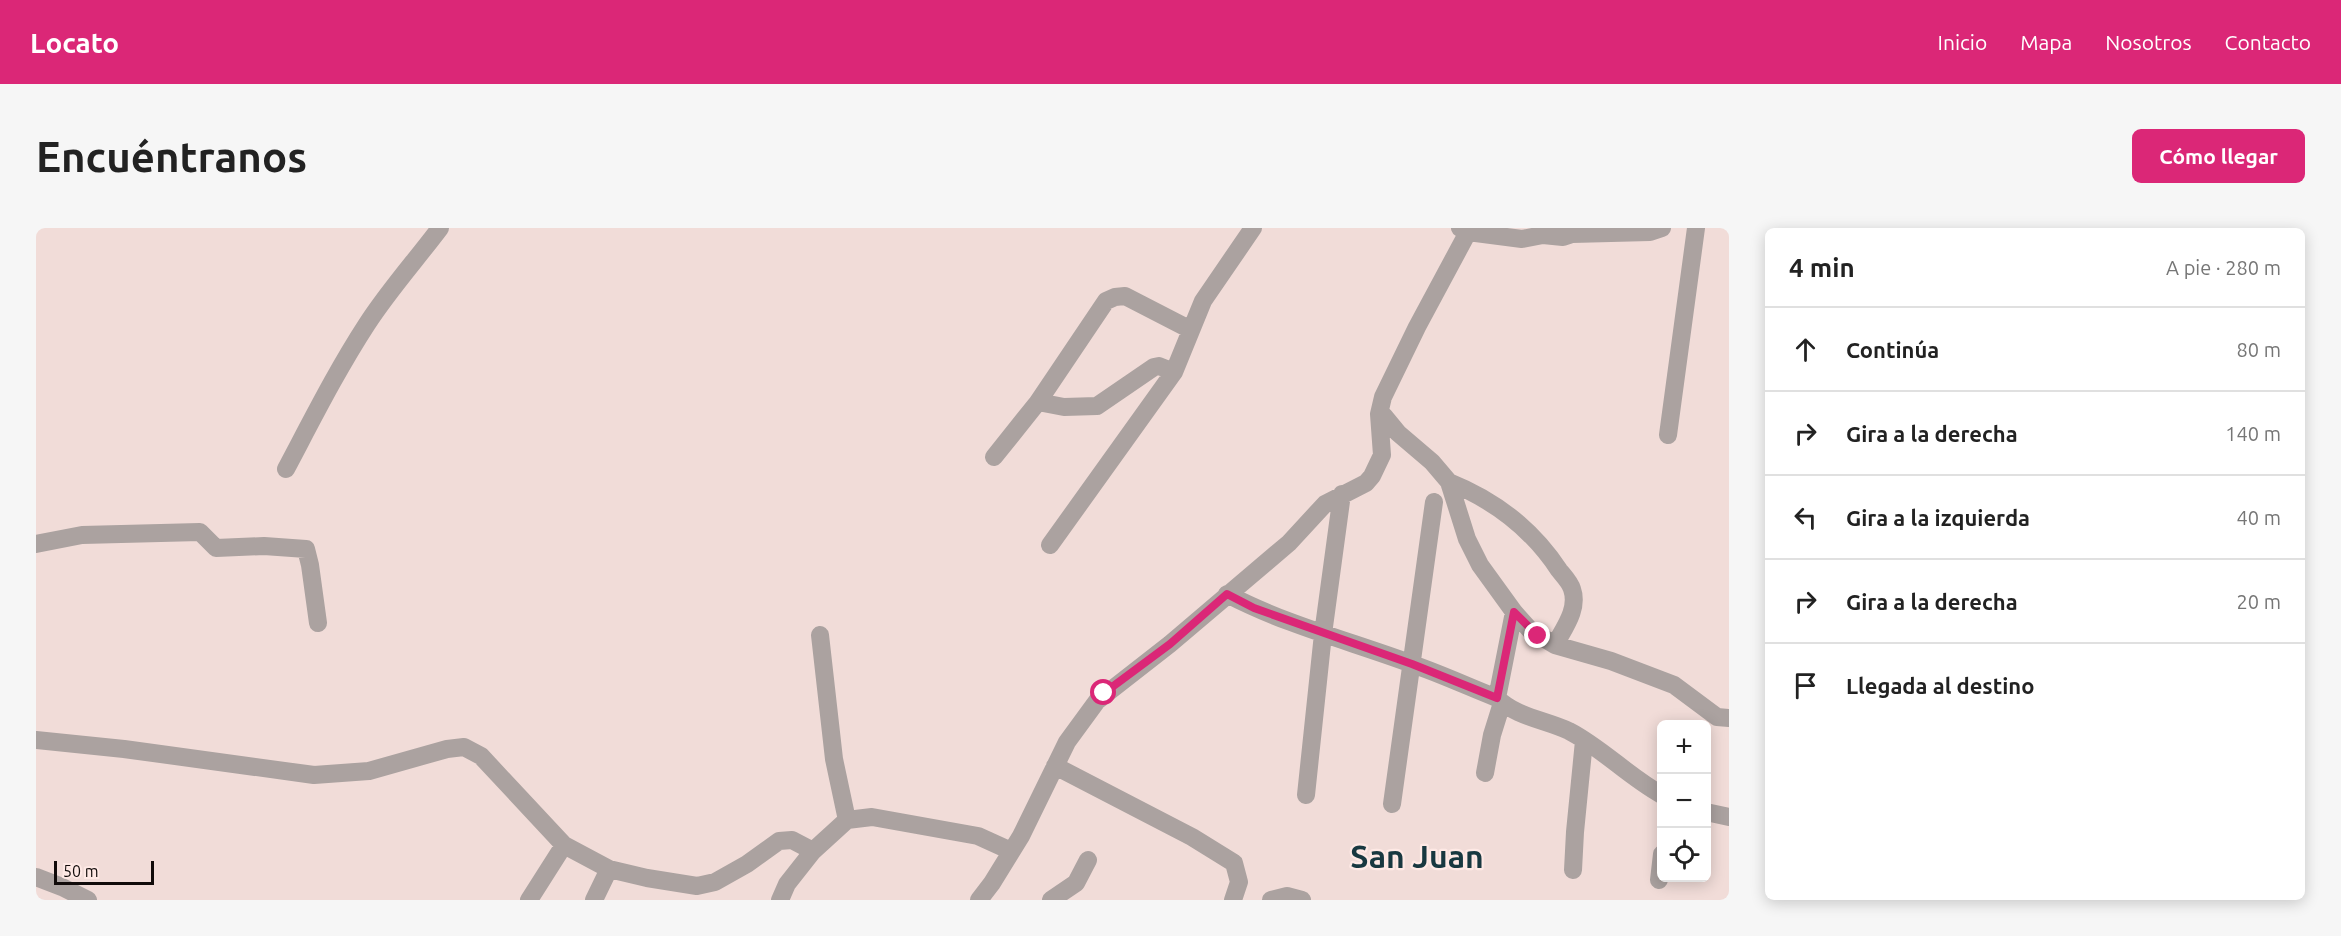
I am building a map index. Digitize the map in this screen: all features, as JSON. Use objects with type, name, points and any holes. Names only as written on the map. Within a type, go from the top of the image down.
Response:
[{"type":"street","points":[[286,469],[328,389],[358,339],[440,228]]},
{"type":"street","points":[[1050,545],[1174,372],[1203,301],[1253,228]]},
{"type":"street","points":[[979,900],[1021,836],[1067,742],[1096,700],[1170,644],[1289,543],[1325,504],[1366,483],[1377,469],[1382,454],[1379,414],[1387,386],[1464,230],[1522,239],[1543,235],[1563,237],[1572,234],[1650,232],[1662,228]]},
{"type":"street","points":[[1668,435],[1696,228]]},
{"type":"street","points":[[994,457],[1038,402],[1106,301],[1125,296],[1191,330]]},
{"type":"street","points":[[1038,402],[1064,407],[1097,406],[1112,398],[1154,367],[1159,366],[1174,372]]},
{"type":"street","points":[[1379,414],[1384,416],[1398,433],[1432,462],[1449,482],[1474,552],[1488,578],[1530,630],[1555,645],[1674,685],[1717,717],[1729,718]]},
{"type":"street","points":[[1449,482],[1477,493],[1530,532],[1573,589],[1573,612],[1555,645]]},
{"type":"street","points":[[1306,795],[1323,634],[1342,494]]},
{"type":"street","points":[[1392,804],[1434,502]]},
{"type":"street","points":[[36,544],[82,535],[200,532],[216,548],[264,546],[306,549],[318,624]]},
{"type":"street","points":[[1227,594],[1254,608],[1412,664],[1568,731],[1657,792]]},
{"type":"street","points":[[1485,773],[1514,612]]},
{"type":"street","points":[[820,635],[834,759],[847,820]]},
{"type":"street","points":[[36,740],[124,749],[314,775],[369,771],[447,749],[464,747],[481,756],[564,845],[609,869],[697,886],[715,882],[739,869],[779,841],[792,840],[813,851]]},
{"type":"street","points":[[1573,870],[1584,741]]},
{"type":"street","points":[[1055,766],[1192,837],[1234,863],[1239,882],[1233,900]]},
{"type":"street","points":[[1711,813],[1729,816]]},
{"type":"street","points":[[780,900],[787,884],[813,851],[847,820],[872,817],[978,836],[1011,851]]},
{"type":"street","points":[[529,900],[564,845]]},
{"type":"street","points":[[1051,900],[1076,883],[1088,860]]},
{"type":"street","points":[[594,900],[609,869]]},
{"type":"street","points":[[36,877],[88,900]]},
{"type":"street","points":[[1271,900],[1287,896],[1302,900]]},
{"type":"district","name":"San Juan","points":[[1417,857]]},
{"type":"route","points":[[1104,693],[1170,644],[1227,594],[1254,608],[1412,664],[1497,698],[1514,612],[1521,622],[1538,636]]}]
